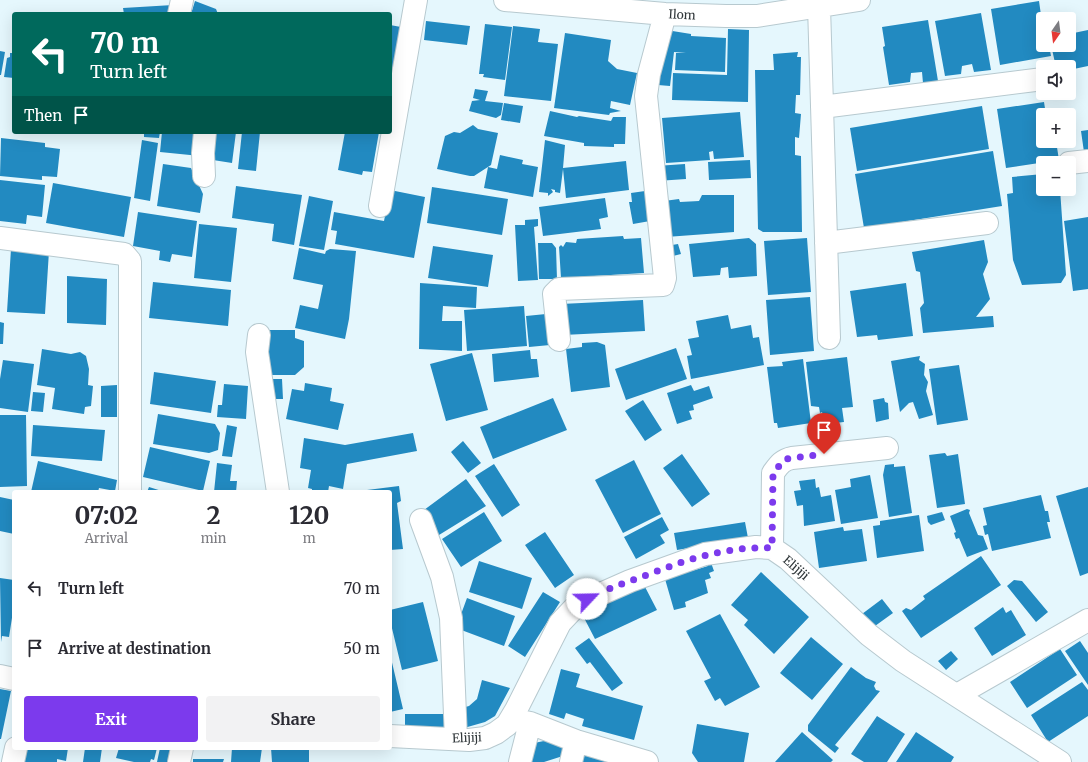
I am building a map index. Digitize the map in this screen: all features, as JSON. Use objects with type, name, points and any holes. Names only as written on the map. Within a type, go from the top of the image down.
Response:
[{"type":"street","points":[[179,12],[182,0]]},
{"type":"street","points":[[380,206],[416,0]]},
{"type":"street","name":"Ilom","points":[[505,0],[542,2],[665,14],[706,8],[758,16],[776,6],[818,6],[846,1]]},
{"type":"street","points":[[818,6],[829,338]]},
{"type":"street","points":[[559,340],[554,294],[556,291],[663,285],[665,278],[646,96],[649,74],[665,14]]},
{"type":"street","points":[[822,107],[1036,80]]},
{"type":"street","points":[[204,176],[203,153],[205,134]]},
{"type":"street","points":[[1076,163],[1088,160]]},
{"type":"street","points":[[826,243],[987,223]]},
{"type":"street","points":[[0,238],[124,254],[130,261],[130,490]]},
{"type":"street","points":[[259,335],[257,352],[278,490]]},
{"type":"street","points":[[772,548],[773,473],[779,464],[785,459],[887,448]]},
{"type":"street","points":[[421,520],[442,577],[451,618],[456,739]]},
{"type":"street","name":"Elijiji","points":[[392,736],[456,739],[485,738],[496,733],[507,725],[520,721],[560,623],[578,604],[630,581],[706,554],[756,547],[772,548],[788,559],[869,635],[903,661],[1060,762]]},
{"type":"street","points":[[957,695],[1088,620]]},
{"type":"street","points":[[0,676],[12,679]]},
{"type":"street","points":[[520,762],[520,721],[576,741],[647,762]]},
{"type":"street","points":[[571,762],[576,741]]},
{"type":"street","points":[[13,762],[16,750]]},
{"type":"street","points":[[179,762],[182,750]]},
{"type":"building","points":[[195,1],[216,9],[217,12],[192,12]]},
{"type":"building","points":[[1039,1],[1041,12],[1036,12],[1036,52],[1050,52],[1051,56],[1000,65],[991,9]]},
{"type":"building","points":[[173,5],[174,12],[124,12],[123,8]]},
{"type":"building","points":[[981,13],[991,70],[974,72],[972,64],[962,66],[961,74],[945,76],[935,21]]},
{"type":"building","points":[[928,20],[938,81],[923,83],[922,72],[911,73],[910,82],[889,85],[883,47],[885,46],[882,27]]},
{"type":"building","points":[[426,21],[470,26],[467,45],[424,40]]},
{"type":"building","points":[[485,24],[512,27],[505,80],[483,77],[484,74],[479,74]]},
{"type":"building","points":[[392,25],[401,27],[392,75]]},
{"type":"building","points":[[513,26],[540,29],[538,42],[558,44],[551,101],[504,96]]},
{"type":"building","points":[[660,29],[691,34],[691,36],[726,38],[725,72],[675,70],[676,53],[686,53],[674,52],[670,86],[658,85]]},
{"type":"building","points":[[728,29],[749,30],[748,102],[672,100],[673,73],[727,75]]},
{"type":"building","points":[[1088,30],[1088,66],[1076,69],[1076,60],[1054,60],[1053,52],[1076,52],[1076,33]]},
{"type":"building","points":[[565,33],[611,40],[608,61],[617,69],[637,73],[630,105],[611,101],[610,108],[621,111],[610,113],[609,115],[554,108]]},
{"type":"building","points":[[0,51],[5,52],[1,75],[0,75]]},
{"type":"building","points":[[798,52],[797,57],[801,57],[800,95],[796,95],[795,113],[801,114],[799,138],[795,137],[795,155],[801,156],[802,232],[763,232],[758,229],[755,70],[774,70],[773,54]]},
{"type":"building","points":[[10,53],[12,53],[12,78],[4,77],[7,58],[10,57]]},
{"type":"building","points":[[475,89],[488,91],[485,101],[503,103],[501,115],[496,118],[469,111],[472,101],[480,100],[473,98]]},
{"type":"building","points":[[1044,102],[1045,108],[1036,108],[1036,148],[1057,148],[1058,156],[1036,156],[1036,163],[1006,168],[997,109]]},
{"type":"building","points":[[504,103],[523,106],[520,123],[501,120]]},
{"type":"building","points":[[982,106],[989,149],[857,171],[850,128]]},
{"type":"building","points":[[550,111],[577,117],[579,116],[611,121],[613,117],[626,117],[625,144],[614,144],[614,147],[584,146],[584,143],[544,136]]},
{"type":"building","points":[[740,112],[744,157],[714,159],[713,151],[709,152],[710,160],[666,163],[662,118]]},
{"type":"building","points":[[473,125],[478,129],[498,133],[491,165],[474,176],[437,169],[445,136],[454,132],[460,133]]},
{"type":"building","points":[[1088,130],[1088,152],[1084,152],[1081,131]]},
{"type":"building","points":[[144,134],[160,134],[159,138],[144,137]]},
{"type":"building","points":[[162,134],[198,134],[202,136],[200,156],[160,152]]},
{"type":"building","points":[[216,134],[236,134],[232,163],[213,160]]},
{"type":"building","points":[[242,134],[260,134],[256,171],[238,169]]},
{"type":"building","points":[[345,134],[379,134],[372,172],[363,171],[362,175],[338,170]]},
{"type":"building","points":[[1,138],[45,143],[45,147],[60,149],[57,177],[42,176],[42,180],[0,176]]},
{"type":"building","points":[[142,140],[158,143],[150,201],[134,198]]},
{"type":"building","points":[[545,140],[565,145],[563,168],[626,161],[629,190],[566,198],[563,169],[560,193],[551,189],[553,192],[548,196],[548,193],[539,192]]},
{"type":"building","points":[[993,151],[1002,206],[864,228],[855,174]]},
{"type":"building","points":[[500,155],[523,160],[522,164],[538,167],[533,197],[484,188],[488,167],[497,169]]},
{"type":"building","points":[[750,160],[751,178],[709,180],[708,162]]},
{"type":"building","points":[[163,164],[191,168],[203,194],[200,213],[157,206]]},
{"type":"building","points":[[685,164],[686,179],[657,181],[656,166]]},
{"type":"building","points":[[1036,175],[1036,196],[1060,196],[1066,275],[1061,283],[1022,285],[1013,260],[1007,194],[1013,193],[1012,177]]},
{"type":"building","points":[[0,180],[45,185],[42,217],[27,215],[26,224],[0,221]]},
{"type":"building","points":[[53,183],[131,197],[124,237],[46,223]]},
{"type":"building","points":[[236,186],[302,195],[294,245],[272,241],[274,224],[232,218]]},
{"type":"building","points":[[432,187],[508,199],[502,235],[427,223]]},
{"type":"building","points":[[390,190],[425,197],[414,258],[335,244],[337,231],[331,230],[334,212],[384,221]]},
{"type":"building","points":[[645,191],[650,221],[633,224],[629,202],[632,202],[631,193]]},
{"type":"building","points":[[702,195],[734,195],[734,232],[666,237],[664,201],[679,199],[680,202],[699,201]]},
{"type":"building","points":[[309,196],[333,201],[324,250],[299,246]]},
{"type":"building","points":[[605,198],[608,217],[599,219],[601,229],[543,236],[539,207]]},
{"type":"building","points":[[138,212],[197,221],[192,257],[172,254],[170,262],[159,260],[160,251],[133,246]]},
{"type":"building","points":[[1088,217],[1088,289],[1073,291],[1064,221]]},
{"type":"building","points":[[538,219],[538,226],[534,227],[538,280],[518,281],[515,225],[525,225],[525,220]]},
{"type":"building","points":[[199,224],[237,228],[231,282],[194,278]]},
{"type":"building","points":[[623,236],[624,239],[641,238],[644,273],[561,278],[559,247],[561,245],[563,247],[566,242],[576,243],[577,239]]},
{"type":"building","points":[[749,238],[756,244],[757,276],[729,278],[728,267],[721,268],[720,275],[693,277],[689,244]]},
{"type":"building","points":[[807,238],[811,292],[768,295],[764,241]]},
{"type":"building","points":[[984,240],[988,262],[983,274],[990,299],[976,317],[993,316],[994,327],[923,333],[920,308],[924,303],[920,272],[916,271],[912,252]]},
{"type":"building","points":[[538,243],[552,243],[556,248],[557,279],[539,279]]},
{"type":"building","points":[[678,244],[681,254],[669,257],[666,246]]},
{"type":"building","points":[[433,246],[493,255],[488,287],[428,278]]},
{"type":"building","points":[[299,248],[325,254],[326,251],[330,249],[356,251],[349,319],[345,339],[295,328],[300,305],[318,309],[323,285],[293,279]]},
{"type":"building","points":[[11,249],[49,251],[45,314],[7,312]]},
{"type":"building","points":[[67,276],[107,279],[106,325],[67,323]]},
{"type":"building","points":[[153,282],[231,290],[228,326],[149,318]]},
{"type":"building","points":[[420,283],[477,287],[476,308],[443,306],[442,321],[462,321],[462,351],[419,349]]},
{"type":"building","points":[[906,283],[913,336],[878,340],[877,335],[857,337],[850,291]]},
{"type":"building","points":[[810,297],[814,351],[770,355],[766,300]]},
{"type":"building","points":[[643,300],[645,331],[563,335],[561,304]]},
{"type":"building","points":[[524,306],[527,346],[467,351],[464,310]]},
{"type":"building","points":[[546,314],[550,345],[529,347],[526,316]]},
{"type":"building","points":[[728,315],[731,329],[751,325],[753,338],[759,337],[764,365],[691,379],[687,356],[692,355],[688,339],[699,337],[696,321]]},
{"type":"building","points":[[0,322],[4,323],[3,344],[0,344]]},
{"type":"building","points":[[265,330],[295,330],[295,338],[304,341],[304,367],[295,375],[264,375]]},
{"type":"building","points":[[597,342],[605,345],[610,387],[571,392],[566,349],[582,347],[582,343]]},
{"type":"building","points":[[676,348],[687,379],[626,400],[615,369]]},
{"type":"building","points":[[42,349],[71,354],[80,352],[86,356],[89,369],[88,385],[93,386],[91,406],[85,407],[84,414],[52,409],[55,388],[37,385]]},
{"type":"building","points":[[530,350],[531,359],[537,359],[539,377],[494,382],[492,354]]},
{"type":"building","points":[[472,353],[488,410],[446,421],[430,364]]},
{"type":"building","points":[[920,356],[919,360],[925,364],[924,375],[928,382],[926,391],[933,415],[919,419],[913,402],[909,403],[900,412],[891,361]]},
{"type":"building","points":[[847,357],[853,407],[842,408],[844,422],[826,424],[825,415],[823,415],[822,412],[820,413],[819,407],[811,406],[806,362]]},
{"type":"building","points":[[803,359],[811,423],[778,428],[777,423],[774,423],[767,367],[783,366],[782,362]]},
{"type":"building","points":[[3,360],[34,364],[28,412],[0,408],[0,379]]},
{"type":"building","points":[[959,365],[968,420],[937,425],[929,369]]},
{"type":"building","points":[[154,372],[216,381],[211,413],[150,404]]},
{"type":"building","points":[[266,379],[282,379],[283,399],[266,399]]},
{"type":"building","points":[[305,383],[332,388],[330,401],[344,404],[338,430],[286,419],[292,389],[304,391]]},
{"type":"building","points":[[224,384],[248,386],[246,419],[217,417],[218,405],[222,405]]},
{"type":"building","points":[[117,385],[117,417],[101,417],[101,386]]},
{"type":"building","points":[[691,385],[694,391],[709,386],[713,398],[693,405],[694,410],[689,411],[692,419],[677,424],[667,393]]},
{"type":"building","points":[[33,392],[45,393],[43,412],[31,411]]},
{"type":"building","points":[[553,398],[567,430],[493,459],[480,427]]},
{"type":"building","points":[[884,398],[885,402],[888,403],[889,419],[876,422],[873,400]]},
{"type":"building","points":[[643,400],[662,430],[645,441],[625,411]]},
{"type":"building","points":[[158,414],[215,424],[220,433],[218,450],[209,453],[153,444]]},
{"type":"building","points":[[0,415],[26,415],[27,486],[0,487]]},
{"type":"building","points":[[33,425],[105,430],[102,461],[31,456]]},
{"type":"building","points":[[227,425],[237,427],[232,457],[222,456]]},
{"type":"building","points":[[413,433],[417,451],[347,464],[343,489],[329,486],[328,490],[312,490],[308,488],[311,470],[300,468],[304,438],[345,445]]},
{"type":"building","points":[[463,441],[481,463],[468,473],[451,452]]},
{"type":"building","points":[[150,447],[210,461],[203,490],[143,477]]},
{"type":"building","points":[[945,453],[947,456],[958,454],[965,504],[937,508],[929,455]]},
{"type":"building","points":[[682,454],[710,494],[692,507],[663,468]]},
{"type":"building","points":[[634,460],[661,514],[623,533],[595,480]]},
{"type":"building","points":[[38,461],[117,480],[115,490],[99,488],[98,490],[31,490]]},
{"type":"building","points":[[217,463],[232,465],[230,481],[237,481],[236,490],[214,490]]},
{"type":"building","points":[[494,464],[520,505],[502,517],[475,476]]},
{"type":"building","points":[[894,464],[894,467],[905,466],[912,513],[889,517],[883,475],[885,465]]},
{"type":"building","points":[[870,475],[878,518],[841,524],[835,490],[851,487],[850,479]]},
{"type":"building","points":[[466,479],[486,506],[439,535],[424,510]]},
{"type":"building","points":[[815,479],[816,488],[819,487],[821,497],[831,495],[835,521],[804,526],[803,505],[797,506],[794,491],[801,490],[799,481]]},
{"type":"building","points":[[399,486],[401,501],[397,503],[403,549],[392,550],[392,490],[367,490]]},
{"type":"building","points":[[149,487],[159,490],[148,490]]},
{"type":"building","points":[[1088,487],[1088,573],[1080,576],[1056,496]]},
{"type":"building","points":[[1041,495],[1045,511],[1048,511],[1050,522],[1047,522],[1051,538],[992,551],[988,534],[985,535],[983,526],[987,525],[983,508]]},
{"type":"building","points":[[0,497],[12,500],[12,534],[0,531]]},
{"type":"building","points":[[967,509],[970,510],[969,513],[978,535],[983,536],[988,549],[967,557],[959,538],[956,539],[954,533],[956,532],[950,516]]},
{"type":"building","points":[[484,512],[502,541],[461,567],[442,539]]},
{"type":"building","points":[[942,512],[945,520],[931,525],[928,522],[927,516]]},
{"type":"building","points":[[919,515],[924,551],[877,558],[873,526],[880,525],[880,521]]},
{"type":"building","points":[[662,517],[669,530],[660,535],[665,543],[636,559],[624,537]]},
{"type":"building","points":[[745,522],[748,538],[677,550],[674,533]]},
{"type":"building","points":[[843,527],[844,531],[862,529],[867,561],[819,568],[814,532]]},
{"type":"building","points":[[545,532],[574,575],[555,588],[525,545]]},
{"type":"building","points":[[981,556],[1001,585],[921,638],[902,611],[906,608],[911,610],[925,599],[923,596]]},
{"type":"building","points":[[710,560],[714,571],[709,573],[711,578],[705,580],[708,593],[685,602],[686,607],[674,610],[665,579],[708,566],[707,561]]},
{"type":"building","points":[[479,561],[532,578],[522,609],[469,592]]},
{"type":"building","points":[[761,572],[809,617],[774,654],[744,625],[748,620],[731,605]]},
{"type":"building","points":[[0,578],[12,580],[12,618],[9,637],[2,636],[1,642]]},
{"type":"building","points":[[1014,580],[1022,581],[1048,612],[1036,622],[1007,586]]},
{"type":"building","points":[[644,585],[657,610],[595,639],[582,614]]},
{"type":"building","points":[[543,592],[560,602],[525,657],[508,646]]},
{"type":"building","points":[[467,598],[515,616],[504,646],[456,628]]},
{"type":"building","points":[[882,599],[893,613],[875,626],[862,614]]},
{"type":"building","points":[[423,602],[438,661],[402,670],[392,628],[392,610]]},
{"type":"building","points":[[1003,607],[1006,613],[1011,610],[1026,635],[992,656],[974,628]]},
{"type":"building","points":[[720,614],[760,687],[725,706],[720,698],[715,701],[704,681],[711,678],[686,631]]},
{"type":"building","points":[[811,637],[843,664],[812,700],[780,673]]},
{"type":"building","points":[[589,638],[623,683],[612,691],[590,662],[587,664],[575,648]]},
{"type":"building","points":[[1080,641],[1088,653],[1088,685],[1065,651]]},
{"type":"building","points":[[1060,649],[1077,675],[1027,708],[1010,682]]},
{"type":"building","points":[[951,651],[958,659],[946,670],[938,661]]},
{"type":"building","points":[[392,662],[403,709],[392,712]]},
{"type":"building","points":[[851,667],[866,678],[876,682],[874,686],[876,690],[880,691],[835,745],[839,748],[835,753],[808,731],[808,725]]},
{"type":"building","points":[[561,669],[580,674],[576,687],[643,706],[634,740],[582,726],[584,719],[566,713],[564,719],[549,714]]},
{"type":"building","points":[[482,680],[510,688],[495,716],[485,722],[464,728],[458,709],[469,706],[477,699]]},
{"type":"building","points":[[1082,682],[1088,690],[1088,716],[1048,742],[1031,715]]},
{"type":"building","points":[[0,689],[11,691],[1,739],[0,739]]},
{"type":"building","points":[[405,714],[447,714],[447,729],[405,729]]},
{"type":"building","points":[[877,716],[905,734],[887,762],[864,762],[851,754]]},
{"type":"building","points":[[697,724],[749,733],[744,762],[698,762],[692,753]]},
{"type":"building","points":[[802,732],[833,760],[831,762],[775,762]]},
{"type":"building","points":[[916,732],[954,757],[951,762],[896,762]]},
{"type":"building","points":[[554,739],[555,745],[566,743],[566,755],[544,762],[525,762],[529,744]]},
{"type":"building","points":[[20,750],[68,750],[66,761],[57,759],[57,762],[17,762]]},
{"type":"building","points":[[85,750],[102,750],[100,762],[83,762]]},
{"type":"building","points":[[118,750],[156,750],[154,760],[151,759],[150,762],[134,762],[116,758]]},
{"type":"building","points":[[160,750],[173,750],[170,762],[157,762]]},
{"type":"building","points":[[232,750],[262,750],[260,762],[231,762]]},
{"type":"building","points":[[271,750],[309,750],[309,762],[272,762]]},
{"type":"building","points":[[581,751],[608,762],[579,762]]},
{"type":"building","points":[[193,759],[224,759],[223,762],[193,762]]},
{"type":"route","points":[[587,599],[630,581],[706,554],[756,547],[772,548],[773,473],[779,464],[785,459],[824,454]]}]
